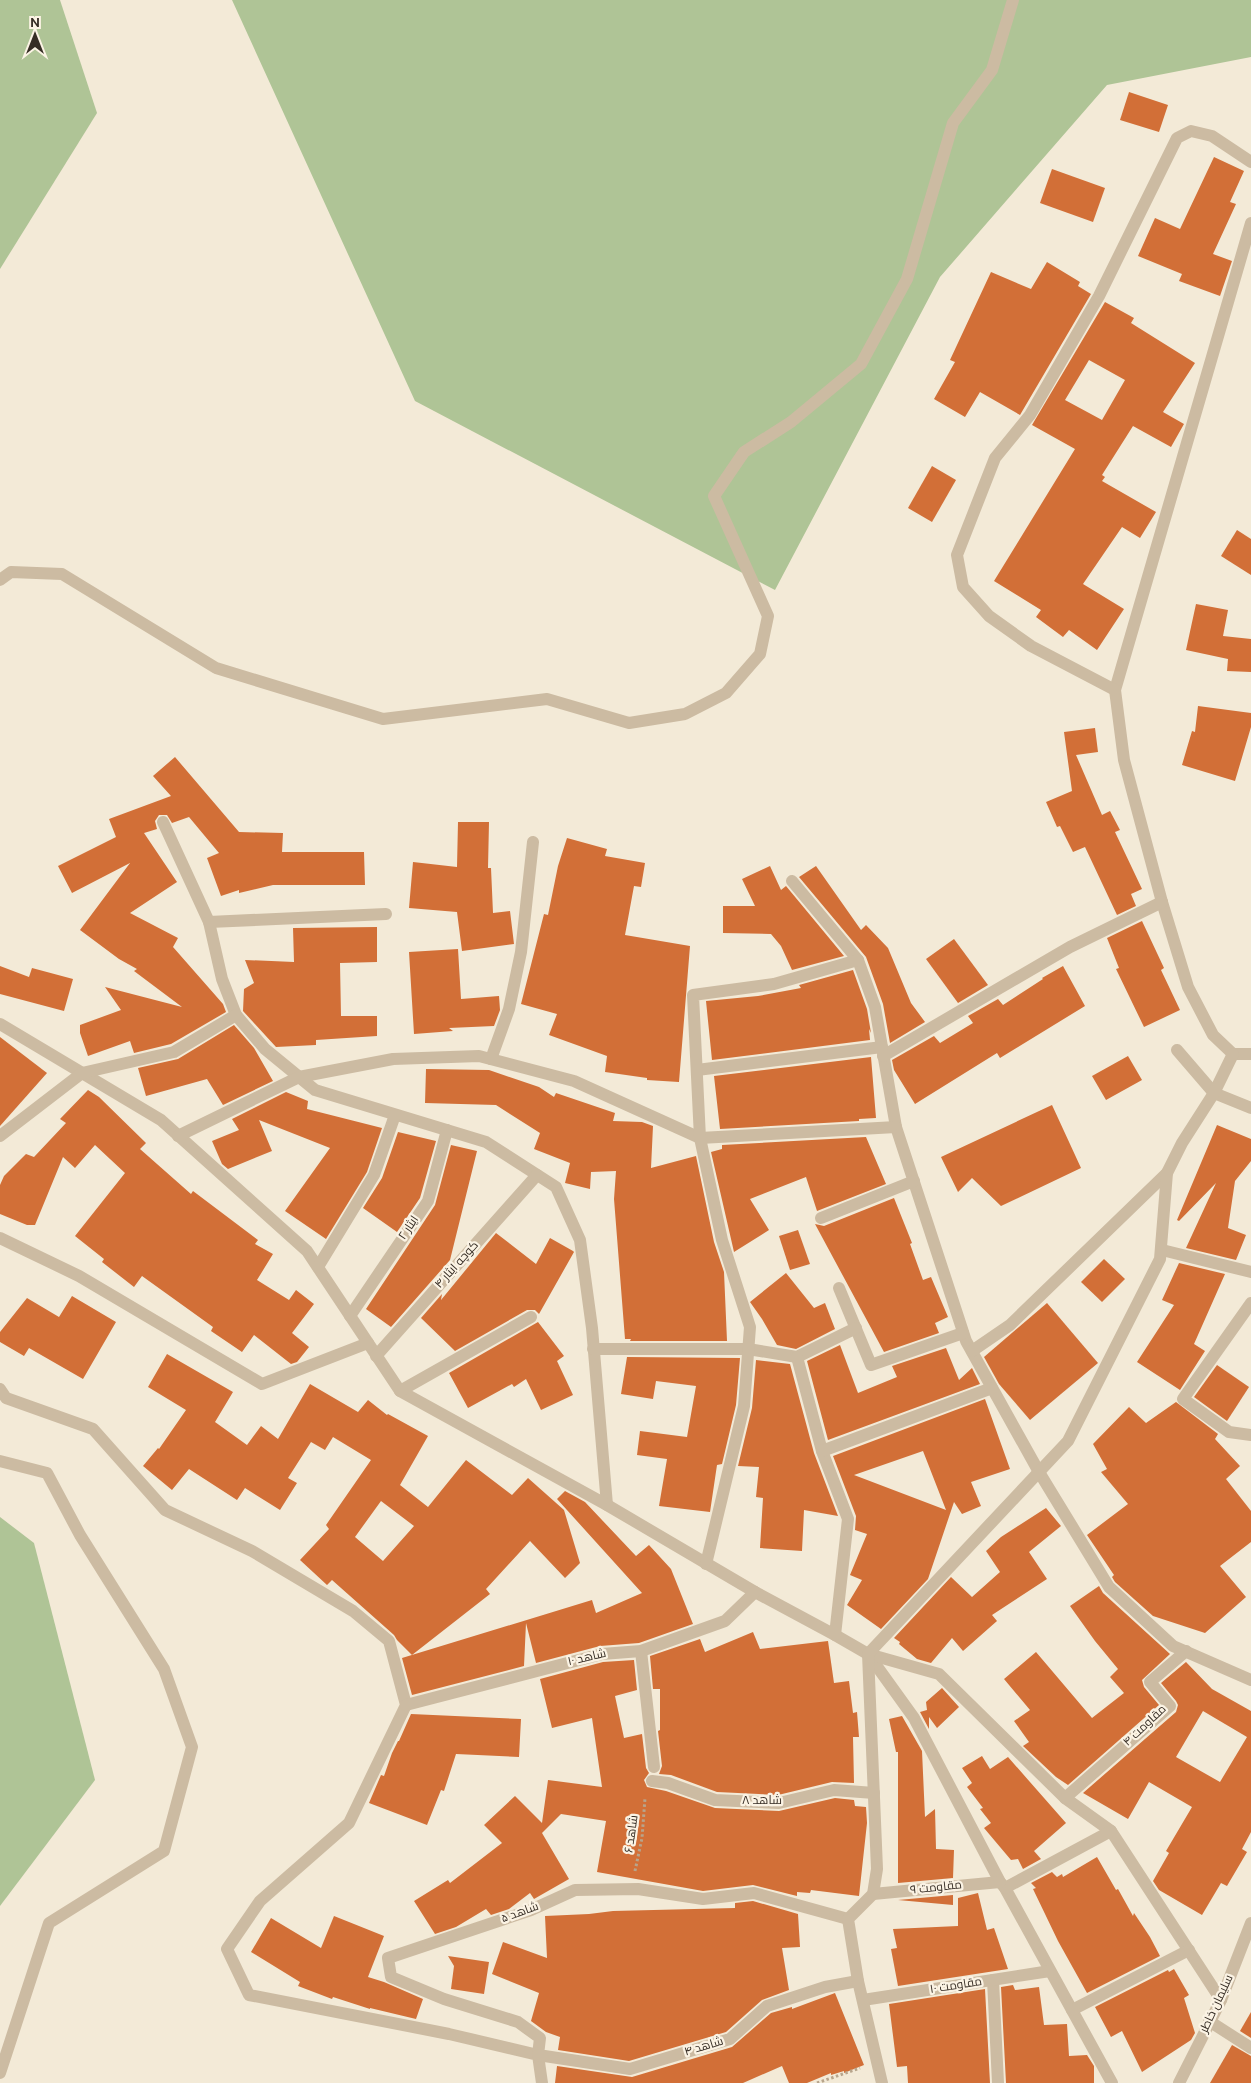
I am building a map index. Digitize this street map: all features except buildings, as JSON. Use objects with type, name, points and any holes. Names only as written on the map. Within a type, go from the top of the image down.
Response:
[{"type":"street","points":[[0,580],[11,572],[62,574],[216,668],[383,719],[547,699],[629,723],[685,714],[726,693],[760,654],[768,616],[714,496],[744,452],[791,422],[861,364],[907,279],[953,123],[992,70],[1013,0]]},
{"type":"street","points":[[1115,690],[1031,646],[989,616],[963,587],[958,555],[995,458],[1030,415],[1099,296],[1177,138],[1191,131],[1212,136],[1251,162]]},
{"type":"street","points":[[1251,223],[1115,690],[1124,760],[1162,902],[1188,987],[1213,1035],[1233,1054],[1251,1054]]},
{"type":"street","points":[[163,822],[209,922],[222,979],[236,1014],[265,1049],[315,1090],[486,1142],[556,1187],[580,1240],[593,1349],[607,1505]]},
{"type":"street","points":[[491,1059],[509,1009],[521,952],[533,842]]},
{"type":"street","points":[[792,882],[858,960],[875,1006],[896,1127],[963,1333],[1039,1472],[1109,1587],[1173,1646],[1251,1680]]},
{"type":"street","points":[[697,1070],[883,1052],[1070,947],[1162,902]]},
{"type":"street","points":[[209,922],[386,914]]},
{"type":"street","points":[[706,1564],[744,1406],[750,1327],[722,1240],[700,1138],[693,995],[774,984],[858,960]]},
{"type":"street","points":[[0,1136],[82,1073],[174,1052],[236,1014]]},
{"type":"street","points":[[0,1024],[161,1120],[307,1252],[400,1391],[607,1505],[755,1592],[868,1654],[939,1674],[1065,1798],[1111,1831],[1221,2000]]},
{"type":"street","points":[[1177,1050],[1214,1093],[1251,1108]]},
{"type":"street","points":[[972,1351],[1010,1325],[1167,1173],[1182,1143],[1214,1093],[1233,1054]]},
{"type":"street","points":[[178,1136],[300,1077],[393,1059],[479,1056],[574,1081],[700,1138],[896,1127]]},
{"type":"street","points":[[318,1267],[374,1176],[395,1115]]},
{"type":"street","name":"ایثار ۲","points":[[350,1316],[428,1201],[446,1130]]},
{"type":"street","points":[[882,2083],[862,2000],[848,1919],[872,1894],[877,1869],[868,1654],[1068,1441],[1156,1267],[1162,1250],[1167,1173]]},
{"type":"street","name":"کوچه ایثار ۴","points":[[376,1356],[537,1175]]},
{"type":"street","points":[[821,1218],[914,1181]]},
{"type":"street","points":[[0,1238],[79,1276],[262,1384],[368,1343]]},
{"type":"street","points":[[1162,1250],[1251,1272]]},
{"type":"street","points":[[839,1288],[871,1365],[963,1333]]},
{"type":"street","points":[[1251,1303],[1183,1399],[1228,1432],[1251,1435]]},
{"type":"street","points":[[400,1391],[532,1317]]},
{"type":"street","points":[[593,1349],[748,1349],[797,1357],[856,1328]]},
{"type":"street","points":[[797,1357],[822,1451],[848,1519],[835,1635]]},
{"type":"street","points":[[0,1388],[6,1398],[93,1429],[166,1510],[252,1550],[353,1611],[389,1641],[406,1705]]},
{"type":"street","points":[[822,1451],[992,1388]]},
{"type":"street","points":[[0,1461],[47,1473],[80,1535],[164,1669],[192,1747],[164,1851],[50,1924],[0,2073]]},
{"type":"street","name":"شاهد ۱۰","points":[[406,1705],[602,1654],[641,1651],[725,1621],[755,1592]]},
{"type":"street","points":[[641,1651],[654,1767]]},
{"type":"street","name":"مقاومت ۴","points":[[1065,1798],[1170,1706],[1150,1682],[1186,1652]]},
{"type":"street","points":[[868,1654],[914,1718],[1002,1885],[1112,2083]]},
{"type":"street","name":"شاهد ۴","points":[[406,1705],[349,1823],[260,1901],[227,1949],[249,1995],[449,2034],[538,2055],[630,2069],[730,2039],[767,2006],[825,1987],[858,1980]]},
{"type":"street","name":"شاهد ۸","points":[[652,1781],[668,1783],[715,1800],[779,1803],[834,1790],[874,1793]]},
{"type":"street","points":[[1002,1885],[1111,1831]]},
{"type":"street","name":"مقاومت ۹","points":[[872,1894],[1002,1885]]},
{"type":"street","name":"شاهد ۵","points":[[538,2055],[540,2038],[518,2022],[444,1999],[391,1977],[388,1958],[531,1910],[575,1890],[632,1889],[703,1899],[754,1894],[848,1919]]},
{"type":"street","name":"سلیمان خاطر","points":[[1179,2083],[1221,2000],[1251,1923]]},
{"type":"street","points":[[1072,2010],[1189,1950]]},
{"type":"street","name":"مقاومت ۱۰","points":[[862,2000],[1050,1971]]},
{"type":"street","points":[[993,1980],[998,2083]]},
{"type":"street","points":[[1209,2022],[1251,2048]]},
{"type":"street","points":[[538,2055],[542,2083]]},
{"type":"path","name":"شاهد ۶","points":[[632,1889],[642,1838],[646,1795],[652,1781]]},
{"type":"path","points":[[816,2083],[877,2062]]},
{"type":"green space","points":[[0,0],[60,0],[97,113],[0,269]]},
{"type":"green space","points":[[232,0],[1251,0],[1251,57],[1107,85],[940,277],[775,590],[415,401]]},
{"type":"green space","points":[[0,1517],[34,1543],[95,1780],[0,1906]]}]
